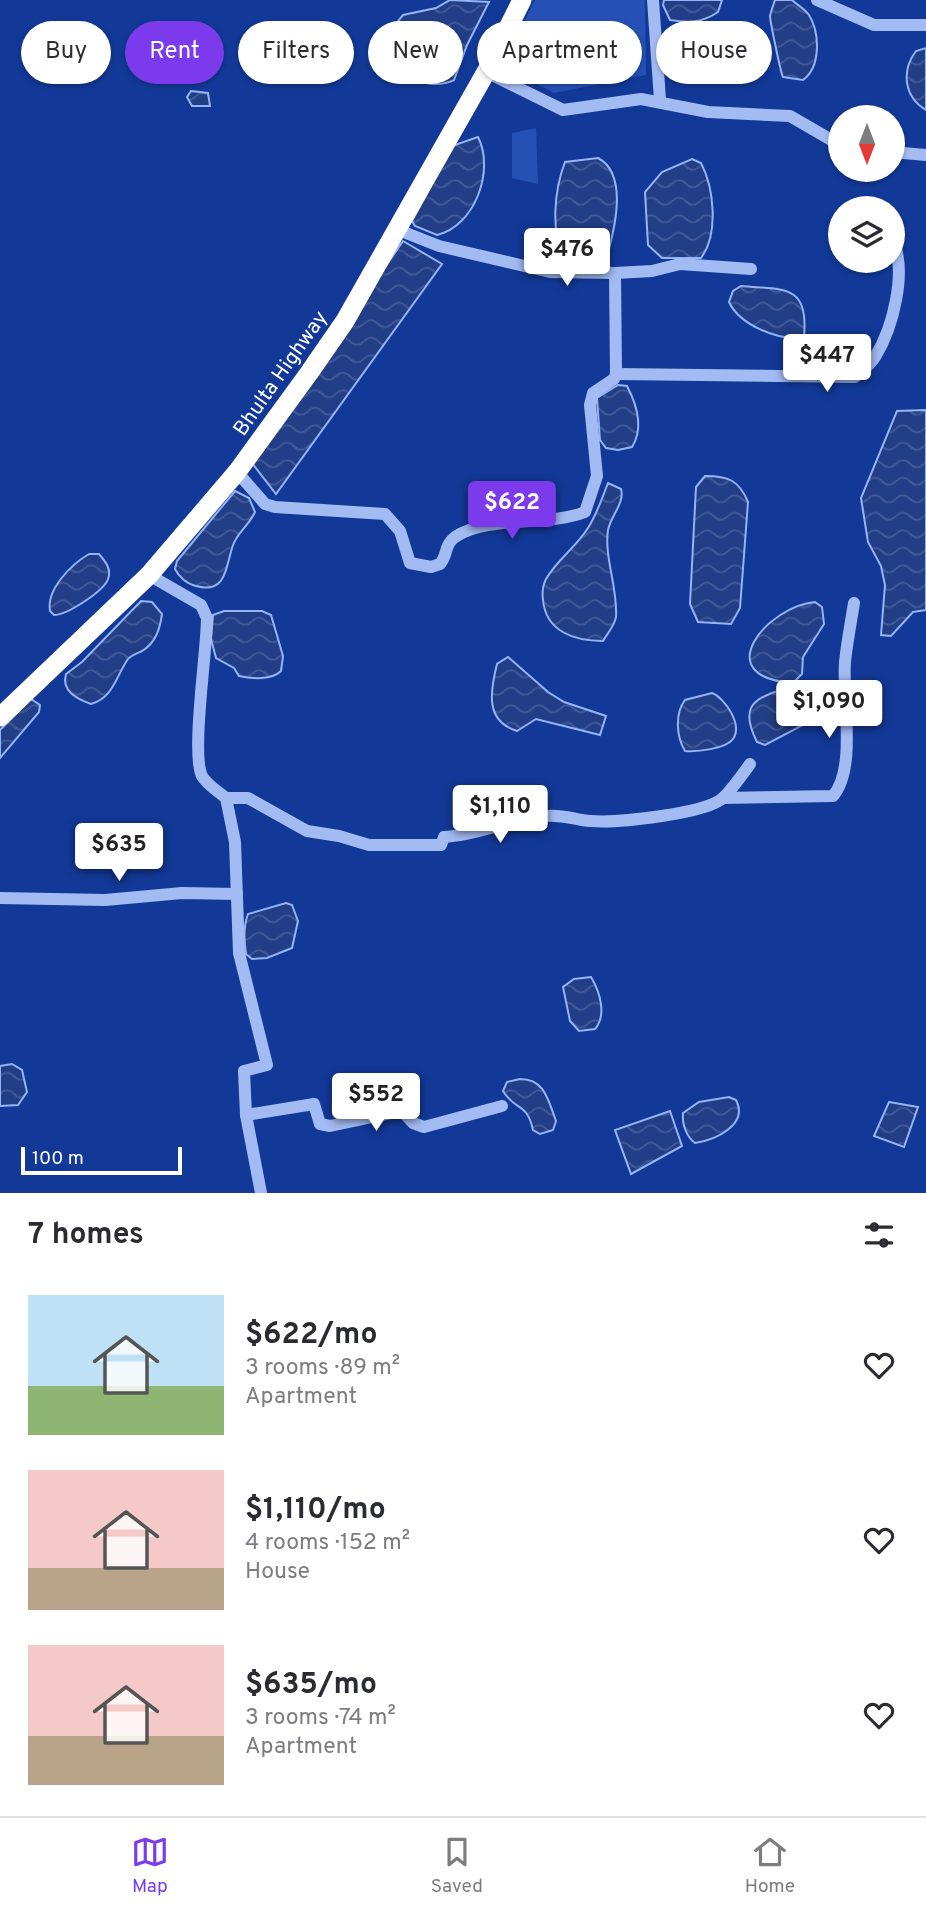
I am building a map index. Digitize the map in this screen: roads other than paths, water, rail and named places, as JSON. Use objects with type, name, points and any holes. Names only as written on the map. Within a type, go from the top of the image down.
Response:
[{"type":"highway","name":"Bhulta Highway","points":[[512,21],[522,0]]},
{"type":"highway","name":"Bhulta Highway","points":[[0,717],[149,575],[237,472],[345,321],[479,84]]},
{"type":"street","points":[[653,0],[660,100]]},
{"type":"street","points":[[817,0],[874,25],[926,25]]},
{"type":"street","points":[[510,84],[563,110],[641,99],[660,100],[708,112],[790,116],[828,138]]},
{"type":"street","points":[[905,153],[926,155]]},
{"type":"street","points":[[396,229],[439,246],[550,272],[652,271],[680,264],[751,269]]},
{"type":"street","points":[[237,472],[265,504],[275,507],[385,514],[400,531],[410,563],[431,567],[444,560],[446,546],[457,536],[475,529],[566,520],[585,512],[597,476],[590,405],[593,393],[614,379],[616,374],[615,273]]},
{"type":"street","points":[[616,374],[855,377],[875,358],[899,295],[898,273]]},
{"type":"street","points":[[149,575],[201,605],[206,618],[199,722],[200,773],[206,782],[226,798],[248,798],[307,831],[382,848],[441,845],[444,837],[465,836],[540,816],[581,817],[588,821],[643,819],[714,804],[723,798],[750,764]]},
{"type":"street","points":[[723,798],[833,796],[839,789],[846,761],[845,663],[854,603]]},
{"type":"street","points":[[226,798],[235,842],[239,953],[267,1065],[244,1072],[246,1115],[261,1193]]},
{"type":"street","points":[[0,898],[105,900],[182,893],[237,894]]},
{"type":"street","points":[[246,1115],[314,1104],[320,1124],[330,1126],[403,1112],[413,1123],[425,1127],[502,1106]]},
{"type":"water","points":[[450,0],[489,2],[477,21],[463,56],[463,21],[398,21],[403,15],[436,8]]},
{"type":"water","points":[[664,0],[722,0],[718,12],[695,21],[670,20],[663,5]]},
{"type":"water","points":[[775,0],[792,0],[813,22],[817,40],[816,58],[809,74],[803,80],[783,77],[770,16]]},
{"type":"water","points":[[926,48],[926,110],[909,91],[907,75],[916,51]]},
{"type":"water","points":[[191,91],[208,93],[210,106],[192,106],[187,97]]},
{"type":"water","points":[[478,137],[483,150],[483,180],[471,209],[462,221],[437,235],[415,226],[412,221],[452,146]]},
{"type":"water","points":[[598,158],[613,176],[616,188],[616,216],[608,253],[593,260],[566,258],[557,237],[555,211],[561,173],[565,162]]},
{"type":"water","points":[[692,159],[701,163],[709,185],[713,211],[707,248],[701,258],[662,258],[648,245],[645,192],[662,172]]},
{"type":"water","points":[[403,241],[442,264],[276,494],[252,463]]},
{"type":"water","points":[[741,286],[780,290],[797,298],[802,306],[804,336],[784,337],[772,334],[742,318],[729,302],[733,291]]},
{"type":"water","points":[[618,385],[627,386],[634,401],[638,432],[632,447],[618,450],[606,448],[600,440],[597,398]]},
{"type":"water","points":[[926,410],[926,610],[913,612],[891,636],[881,635],[885,585],[881,566],[868,542],[861,498],[897,411]]},
{"type":"water","points":[[705,476],[726,478],[737,484],[748,502],[740,608],[731,624],[698,622],[690,604],[696,487]]},
{"type":"water","points":[[608,483],[621,489],[622,494],[608,530],[607,541],[616,617],[603,641],[593,641],[573,636],[556,627],[545,611],[543,592],[545,581],[551,572],[588,528]]},
{"type":"water","points":[[235,491],[249,498],[255,512],[236,539],[222,580],[208,588],[189,584],[175,569],[177,561]]},
{"type":"water","points":[[89,554],[99,554],[104,559],[108,579],[100,590],[84,602],[54,615],[50,611],[50,603],[56,586],[75,564]]},
{"type":"water","points":[[141,601],[152,602],[162,614],[154,639],[147,648],[128,659],[110,691],[99,701],[91,704],[76,697],[68,690],[66,674],[82,662]]},
{"type":"water","points":[[815,602],[822,607],[824,624],[803,657],[802,674],[793,683],[767,678],[754,668],[750,656],[754,642],[765,628],[780,616],[797,606]]},
{"type":"water","points":[[224,611],[262,611],[271,615],[283,656],[281,671],[267,677],[239,676],[234,668],[216,658],[211,639],[213,615]]},
{"type":"water","points":[[508,657],[548,692],[564,702],[606,716],[600,735],[536,719],[517,731],[499,720],[492,704],[493,685],[497,664]]},
{"type":"water","points":[[781,690],[802,690],[806,695],[807,723],[765,745],[757,742],[752,731],[749,714],[751,707],[762,697]]},
{"type":"water","points":[[712,693],[722,700],[731,713],[736,733],[733,739],[718,747],[685,751],[678,725],[682,705],[685,700]]},
{"type":"water","points":[[31,699],[40,705],[39,712],[0,758],[0,730]]},
{"type":"water","points":[[286,903],[292,905],[298,921],[292,948],[267,958],[252,959],[246,954],[245,944],[248,914]]},
{"type":"water","points":[[591,977],[599,996],[601,1017],[595,1029],[579,1031],[570,1021],[563,987],[574,979]]},
{"type":"water","points":[[12,1064],[22,1070],[27,1092],[18,1105],[0,1106],[0,1066]]},
{"type":"water","points":[[520,1079],[535,1083],[548,1098],[556,1121],[553,1130],[540,1134],[533,1130],[524,1111],[503,1091],[507,1082]]},
{"type":"water","points":[[729,1097],[736,1100],[739,1109],[734,1124],[712,1139],[695,1143],[685,1130],[683,1113],[699,1102]]},
{"type":"water","points":[[889,1102],[918,1107],[904,1147],[874,1136]]},
{"type":"water","points":[[670,1111],[682,1146],[631,1174],[615,1130]]}]
